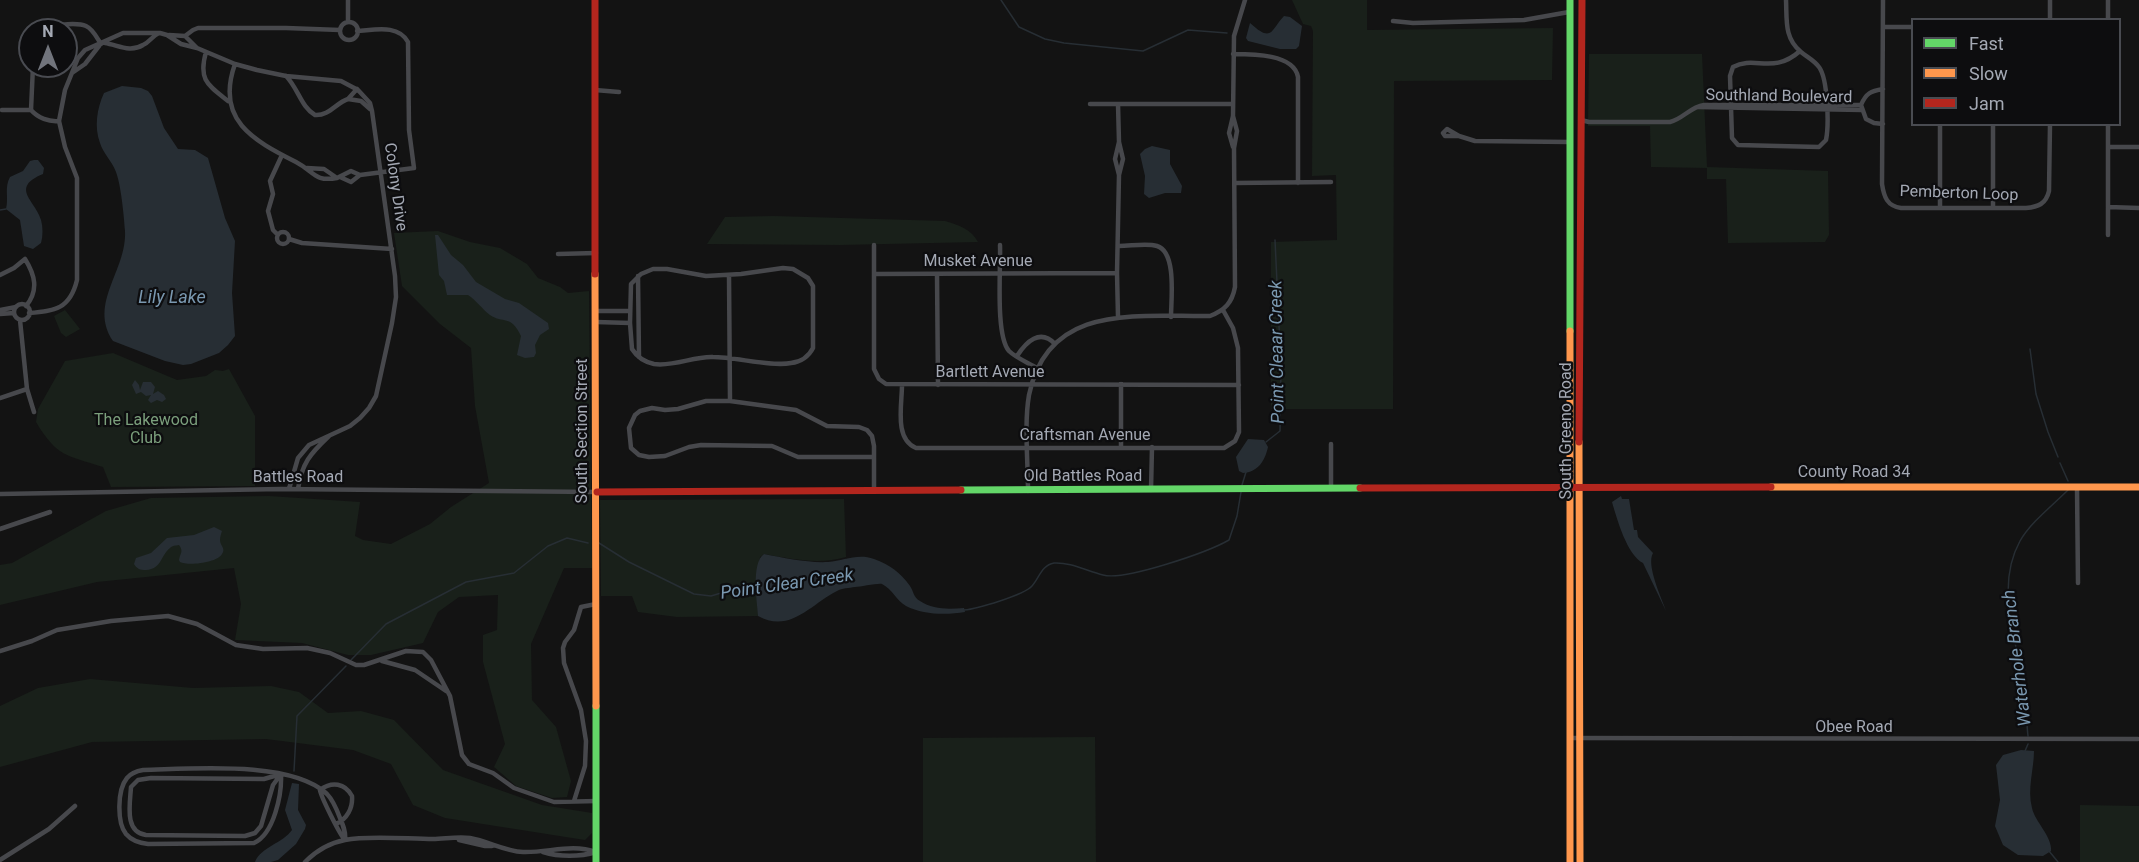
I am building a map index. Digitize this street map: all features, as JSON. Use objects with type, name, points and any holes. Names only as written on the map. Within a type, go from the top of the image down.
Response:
[{"type":"street","points":[[348,0],[348,22]]},
{"type":"street","name":"South Section Street","points":[[595,0],[596,862]]},
{"type":"street","points":[[1028,491],[1028,408],[1032,385],[1037,368],[1055,344],[1077,329],[1098,320],[1118,317],[1210,316],[1223,310],[1233,297],[1235,287],[1234,148],[1237,131],[1233,116],[1233,54],[1234,36],[1245,0]]},
{"type":"street","name":"South Greeno Road","points":[[1570,0],[1570,862]]},
{"type":"street","name":"South Greeno Road","points":[[1580,862],[1582,0]]},
{"type":"street","points":[[1786,0],[1787,30],[1792,43],[1816,63],[1824,75],[1826,140],[1822,146],[1815,147],[1738,145],[1732,138],[1730,76],[1733,67],[1741,64],[1784,62],[1800,51]]},
{"type":"street","name":"Pemberton Loop","points":[[1883,0],[1882,184],[1885,199],[1896,207],[2034,208],[2046,200],[2050,186],[2050,126]]},
{"type":"street","points":[[2050,0],[2050,18]]},
{"type":"street","points":[[2108,0],[2108,18]]},
{"type":"street","points":[[1393,21],[1413,23],[1524,20],[1569,12]]},
{"type":"street","points":[[348,22],[356,25],[357,31],[354,38],[348,39],[341,35],[342,25],[348,22]]},
{"type":"street","points":[[78,25],[84,25],[93,32],[102,44],[124,49],[137,48],[145,44],[152,36],[160,33]]},
{"type":"street","points":[[1883,27],[1911,27]]},
{"type":"street","points":[[78,60],[85,50],[123,33],[185,36],[198,28],[340,30]]},
{"type":"street","points":[[307,168],[324,168],[339,178],[351,182],[360,175],[414,168],[409,130],[409,46],[405,37],[396,31],[357,31]]},
{"type":"street","points":[[167,35],[181,44],[197,48],[235,64],[286,76],[340,81],[357,89],[348,99],[325,114],[315,115],[307,108],[286,76]]},
{"type":"street","points":[[185,36],[197,48]]},
{"type":"street","points":[[78,68],[102,44]]},
{"type":"street","points":[[206,52],[203,65],[206,81],[229,102]]},
{"type":"street","points":[[1233,54],[1286,60],[1295,67],[1298,77],[1298,183]]},
{"type":"street","points":[[235,64],[228,89],[229,102],[234,113],[256,141],[307,168],[321,180],[339,178],[351,171],[360,175]]},
{"type":"street","points":[[31,110],[33,78]]},
{"type":"street","points":[[29,313],[48,312],[59,308],[73,293],[77,280],[77,178],[65,147],[59,121],[65,90],[70,78]]},
{"type":"street","name":"Colony Drive","points":[[289,489],[292,472],[298,458],[309,445],[350,426],[360,418],[376,396],[392,323],[396,297],[382,172],[370,104],[357,89]]},
{"type":"street","name":"Southland Boulevard","points":[[1883,89],[1870,91],[1864,98],[1862,107],[1870,122],[1883,124]]},
{"type":"street","points":[[595,90],[619,92]]},
{"type":"street","points":[[348,99],[361,101],[372,111]]},
{"type":"street","points":[[1090,104],[1233,104]]},
{"type":"street","points":[[1118,104],[1119,142],[1123,159],[1119,175],[1118,317]]},
{"type":"street","name":"Southland Boulevard","points":[[1581,120],[1674,121],[1695,106],[1702,109],[1862,107]]},
{"type":"street","points":[[2,110],[31,110],[51,122],[59,121]]},
{"type":"street","points":[[1940,126],[1940,208]]},
{"type":"street","points":[[1993,126],[1993,208]]},
{"type":"street","points":[[2108,126],[2108,235]]},
{"type":"street","points":[[1459,136],[1475,141],[1569,142]]},
{"type":"street","points":[[2108,147],[2139,147]]},
{"type":"street","points":[[282,155],[270,181],[273,194],[268,211],[273,230],[278,235],[280,243],[286,243],[289,239]]},
{"type":"street","points":[[1235,183],[1331,182]]},
{"type":"street","points":[[2108,207],[2139,208]]},
{"type":"street","points":[[278,235],[285,232],[289,239]]},
{"type":"street","points":[[289,239],[302,243],[392,249]]},
{"type":"street","name":"Bartlett Avenue","points":[[874,245],[874,369],[882,382],[890,385],[1239,385]]},
{"type":"street","points":[[1000,245],[1001,329],[1010,351],[1037,368]]},
{"type":"street","points":[[1119,246],[1155,245],[1163,248],[1168,254],[1171,317]]},
{"type":"street","points":[[558,254],[596,253]]},
{"type":"street","points":[[1570,256],[1581,256]]},
{"type":"street","points":[[0,274],[14,268],[24,259],[35,280],[33,295],[26,306]]},
{"type":"street","points":[[660,268],[702,276],[729,275],[783,268],[793,269],[811,281],[814,290],[814,309],[813,348],[810,352],[794,363],[781,364],[698,357],[660,365],[646,362],[632,350],[631,284],[638,276],[660,268]]},
{"type":"street","name":"Musket Avenue","points":[[874,274],[1118,273]]},
{"type":"street","points":[[937,274],[938,385]]},
{"type":"street","points":[[729,275],[730,400]]},
{"type":"street","points":[[638,276],[639,357]]},
{"type":"street","points":[[0,314],[15,310],[21,304],[26,306]]},
{"type":"street","points":[[20,320],[27,318],[29,313],[26,306]]},
{"type":"street","points":[[0,309],[15,310]]},
{"type":"street","points":[[15,310],[20,320],[27,389],[34,412]]},
{"type":"street","name":"Craftsman Avenue","points":[[902,385],[902,434],[910,446],[922,448],[1223,448],[1231,445],[1239,429],[1239,355],[1233,328],[1223,310]]},
{"type":"street","points":[[596,312],[638,314]]},
{"type":"street","points":[[596,322],[630,323]]},
{"type":"street","points":[[1017,356],[1025,344],[1037,337],[1047,337],[1055,344]]},
{"type":"street","points":[[1121,384],[1121,447]]},
{"type":"street","points":[[0,398],[27,389]]},
{"type":"street","points":[[874,457],[798,457],[772,446],[694,446],[665,456],[649,457],[639,455],[631,448],[629,428],[634,415],[640,411],[652,408],[678,409],[706,401],[730,400],[796,410],[827,426],[863,427],[872,436],[874,457],[874,491]]},
{"type":"street","name":"Colony Drive","points":[[298,489],[306,461],[330,435]]},
{"type":"street","points":[[1331,444],[1331,489]]},
{"type":"street","points":[[1151,490],[1152,447]]},
{"type":"street","name":"County Road 34","points":[[1569,487],[2139,487]]},
{"type":"street","name":"Old Battles Road","points":[[597,492],[1569,487]]},
{"type":"street","points":[[2077,487],[2078,583]]},
{"type":"street","name":"Battles Road","points":[[0,494],[289,489],[597,492]]},
{"type":"street","points":[[0,529],[50,512]]},
{"type":"street","points":[[574,801],[585,766],[586,741],[584,719],[564,663],[563,648],[574,630],[581,607],[597,604]]},
{"type":"street","points":[[0,651],[57,630],[111,621],[168,616],[197,624],[236,645],[263,649],[307,648],[330,653],[356,665],[406,651],[423,652],[431,660],[448,692],[462,755],[469,764],[493,773],[514,788],[554,802],[597,801]]},
{"type":"street","points":[[379,660],[415,670],[448,692]]},
{"type":"street","name":"Obee Road","points":[[1570,738],[2138,739]]},
{"type":"street","points":[[281,774],[282,785],[270,828],[258,841],[244,844],[148,844],[132,839],[123,828],[121,806],[123,785],[128,777],[139,770],[261,770],[281,774],[307,781],[320,790],[321,796],[339,823],[340,835],[345,840]]},
{"type":"street","points":[[184,770],[184,779]]},
{"type":"street","points":[[225,770],[225,779]]},
{"type":"street","points":[[131,787],[142,779],[264,779],[281,774]]},
{"type":"street","points":[[131,787],[131,825],[136,832],[146,835],[244,836],[259,830],[273,785],[281,774]]},
{"type":"street","points":[[320,790],[334,784],[343,786],[350,792],[351,806],[339,823]]},
{"type":"street","points":[[123,785],[131,787]]},
{"type":"street","points":[[0,860],[49,829],[75,806]]},
{"type":"street","points":[[121,806],[130,806]]},
{"type":"street","points":[[267,807],[276,808]]},
{"type":"street","points":[[132,839],[136,832]]},
{"type":"street","points":[[186,835],[186,844]]},
{"type":"street","points":[[244,836],[244,844]]},
{"type":"street","points":[[305,862],[322,848],[345,840],[457,839],[513,851],[540,851],[553,848],[587,849],[596,852]]},
{"type":"green space","points":[[1292,0],[1367,0],[1367,30],[1553,28],[1552,80],[1394,81],[1393,409],[1271,409],[1271,242],[1337,240],[1336,175],[1312,176],[1313,31],[1311,26],[1303,24]]},
{"type":"green space","points":[[1589,54],[1702,54],[1707,167],[1828,171],[1829,235],[1825,242],[1728,243],[1726,179],[1707,179],[1707,168],[1651,167],[1650,126],[1588,126]]},
{"type":"green space","points":[[774,216],[945,221],[968,231],[978,242],[840,245],[707,244],[725,217]]},
{"type":"green space","points":[[438,231],[470,242],[500,248],[527,264],[538,278],[568,293],[589,291],[592,568],[564,568],[531,644],[532,700],[556,727],[571,781],[567,797],[552,798],[516,786],[494,767],[505,744],[483,662],[483,635],[497,630],[498,595],[459,597],[438,612],[423,643],[371,655],[348,655],[302,643],[235,640],[241,604],[234,568],[97,582],[0,605],[0,565],[12,563],[106,511],[151,498],[269,496],[360,502],[355,536],[363,540],[391,544],[430,524],[451,507],[489,483],[475,406],[471,348],[440,324],[402,286],[394,233]]},
{"type":"green space","points":[[65,310],[80,329],[66,337],[61,333],[54,316]]},
{"type":"green space","name":"The Lakewood Club","points":[[113,353],[177,380],[206,376],[215,370],[229,369],[255,416],[255,486],[111,487],[103,467],[71,457],[50,442],[36,422],[38,409],[65,361]]},
{"type":"green space","points":[[844,499],[846,557],[816,561],[764,554],[760,557],[757,584],[758,616],[677,617],[638,612],[632,596],[601,596],[600,500]]},
{"type":"green space","points":[[90,679],[193,688],[271,686],[299,692],[328,713],[361,711],[394,720],[443,770],[542,805],[592,813],[592,833],[585,840],[445,818],[413,805],[391,764],[353,750],[266,739],[92,742],[0,767],[0,706],[38,688]]},
{"type":"green space","points":[[1095,737],[1096,862],[923,862],[923,738]]},
{"type":"green space","points":[[2080,805],[2139,806],[2139,862],[2080,862]]},
{"type":"water","points":[[1284,16],[1290,17],[1302,26],[1299,46],[1296,49],[1280,49],[1248,41],[1246,38],[1250,23],[1263,33],[1267,33],[1274,29]]},
{"type":"water","name":"Lily Lake","points":[[122,86],[148,91],[164,128],[178,149],[195,150],[208,158],[225,218],[235,241],[232,293],[235,336],[219,353],[191,364],[183,365],[165,361],[113,341],[106,327],[106,300],[124,246],[125,231],[118,178],[100,143],[97,118],[104,93]]},
{"type":"water","points":[[1152,146],[1170,150],[1170,164],[1182,186],[1181,193],[1165,193],[1149,198],[1144,194],[1145,176],[1140,154]]},
{"type":"water","points":[[38,160],[44,168],[43,174],[33,179],[26,190],[42,226],[41,243],[33,249],[24,246],[20,220],[6,209],[7,185],[10,177],[23,171],[30,161]]},
{"type":"water","points":[[435,235],[438,235],[451,255],[463,265],[476,282],[505,299],[519,303],[548,323],[549,329],[540,335],[535,345],[534,357],[525,358],[517,355],[521,336],[510,322],[490,315],[468,295],[447,295],[444,281],[439,275]]},
{"type":"water","points":[[135,380],[140,390],[143,382],[151,382],[155,387],[153,394],[158,391],[166,399],[162,402],[157,400],[151,403],[148,400],[151,395],[146,396],[141,392],[136,394],[132,385]]},
{"type":"water","points":[[1248,439],[1264,440],[1268,447],[1260,465],[1243,473],[1239,471],[1236,457]]},
{"type":"water","points":[[1621,496],[1622,499],[1629,499],[1634,530],[1637,530],[1638,537],[1653,553],[1651,565],[1666,611],[1643,563],[1637,559],[1623,536],[1612,502]]},
{"type":"water","points":[[214,527],[222,531],[220,540],[223,550],[222,554],[214,560],[195,564],[180,562],[179,545],[171,547],[158,565],[151,569],[140,569],[134,564],[136,558],[151,553],[167,538],[194,535]]},
{"type":"water","points":[[764,554],[820,562],[868,557],[890,566],[910,586],[916,598],[925,604],[941,608],[964,608],[965,612],[935,614],[913,609],[903,604],[889,589],[880,584],[841,589],[800,615],[780,622],[770,621],[758,616],[756,573],[757,565]]},
{"type":"water","points":[[2021,750],[2034,751],[2030,786],[2031,801],[2034,813],[2051,845],[2051,851],[2043,856],[2018,855],[2003,845],[1995,826],[2000,800],[1996,765],[2003,755]]},
{"type":"water","points":[[292,783],[299,784],[298,810],[306,825],[305,829],[296,844],[278,860],[255,862],[262,852],[292,830],[285,810]]},
{"type":"waterway","name":"Point Cleaar Creek","points":[[1001,0],[1019,27],[1045,39],[1064,43],[1143,51],[1188,30],[1227,33]]},
{"type":"waterway","points":[[0,210],[6,209]]},
{"type":"waterway","name":"Point Cleaar Creek","points":[[1266,442],[1280,431],[1281,368],[1275,240]]},
{"type":"waterway","name":"Waterhole Branch","points":[[2030,349],[2036,394],[2058,457]]},
{"type":"waterway","name":"Waterhole Branch","points":[[2060,463],[2068,481]]},
{"type":"waterway","name":"Point Cleaar Creek","points":[[1242,485],[1246,472]]},
{"type":"waterway","name":"Waterhole Branch","points":[[2028,736],[2025,692],[2010,613],[2009,576],[2020,541],[2036,521],[2068,490]]},
{"type":"waterway","name":"Point Clear Creek","points":[[964,610],[1000,601],[1027,590],[1050,564],[1066,564],[1114,576],[1147,570],[1218,545],[1229,540],[1237,516],[1241,492]]},
{"type":"waterway","name":"Point Cleaar Creek","points":[[351,660],[386,624],[466,582],[514,573],[548,546],[567,538],[588,543]]},
{"type":"waterway","name":"Point Clear Creek","points":[[599,543],[629,562],[694,594],[711,596],[721,593],[756,592]]},
{"type":"waterway","name":"Point Cleaar Creek","points":[[294,771],[297,716],[346,666]]},
{"type":"waterway","name":"Waterhole Branch","points":[[2025,751],[2028,744]]},
{"type":"waterway","name":"Waterhole Branch","points":[[2049,851],[2058,862]]},
{"type":"traffic: fast","points":[[1570,0],[1570,331]]},
{"type":"traffic: fast","points":[[961,490],[1360,488]]},
{"type":"traffic: fast","points":[[596,706],[596,862]]},
{"type":"traffic: slow","points":[[595,274],[596,706]]},
{"type":"traffic: slow","points":[[1570,331],[1570,862]]},
{"type":"traffic: slow","points":[[1579,442],[1580,862]]},
{"type":"traffic: slow","points":[[1771,487],[2139,487]]},
{"type":"traffic: jam","points":[[595,0],[595,274]]},
{"type":"traffic: jam","points":[[1579,442],[1582,0]]},
{"type":"traffic: jam","points":[[1360,488],[1771,487]]},
{"type":"traffic: jam","points":[[597,492],[961,490]]}]
